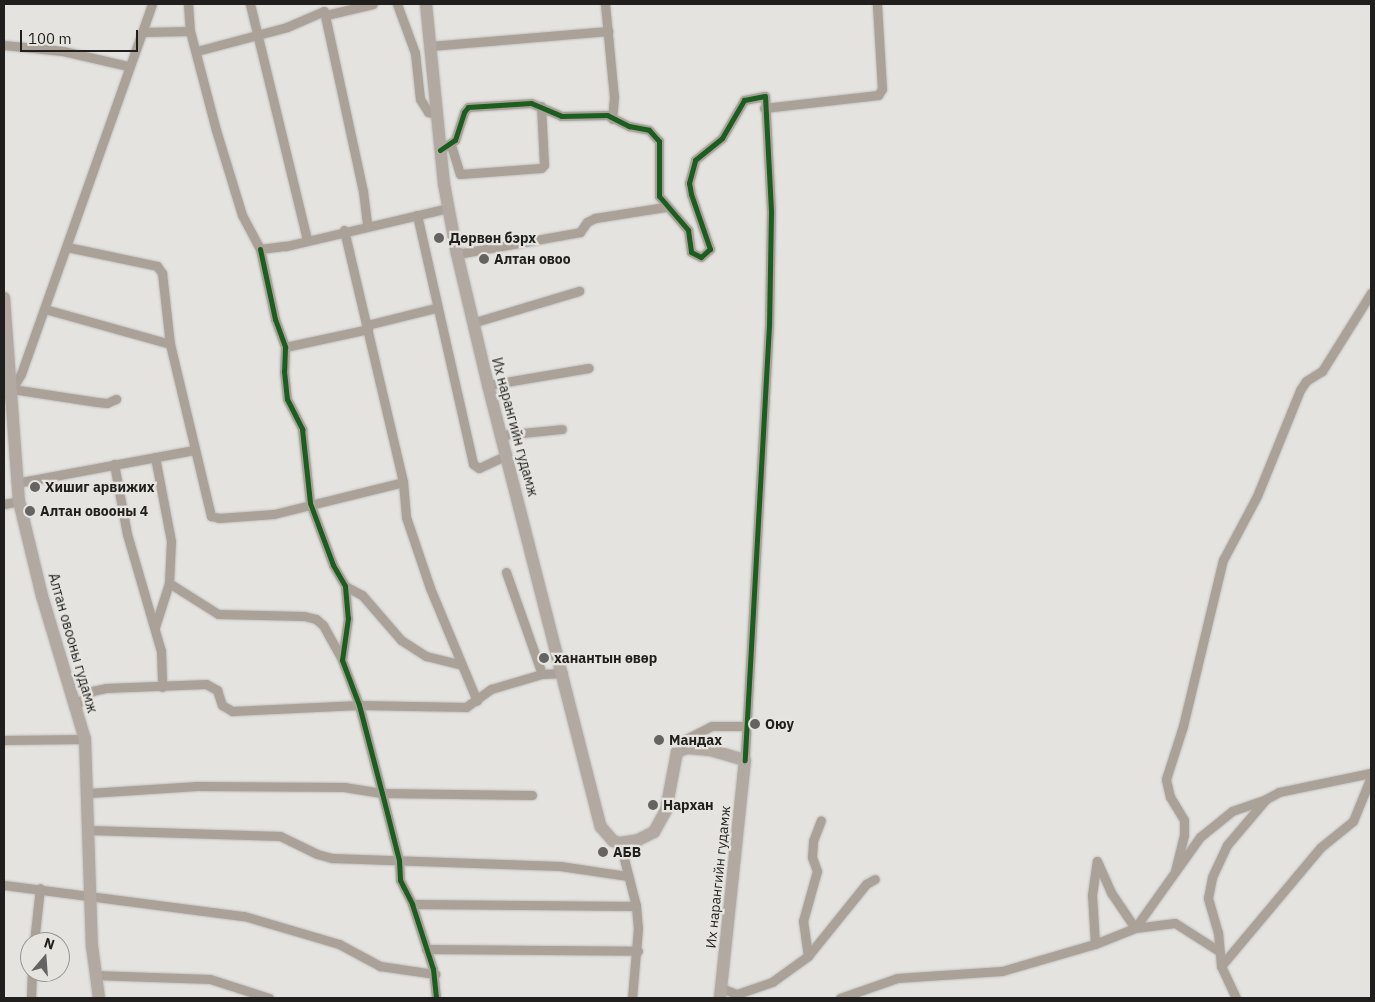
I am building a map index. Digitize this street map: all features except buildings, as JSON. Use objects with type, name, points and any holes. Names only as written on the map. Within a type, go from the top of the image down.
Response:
[{"type":"main road","name":"Их нарангийн гудамж","points":[[426,4],[437,114],[445,148],[448,208],[472,323],[601,827],[613,841],[620,843]]},
{"type":"main road","name":"Алтан овооны гудамж","points":[[4,298],[8,392],[19,501],[42,596],[85,739],[89,794],[90,894],[94,975],[99,998]]},
{"type":"main road","points":[[620,843],[647,837],[661,823],[666,810],[677,752],[687,748],[710,750],[745,760]]},
{"type":"main road","name":"Их нарангийн гудамж","points":[[720,993],[745,760]]},
{"type":"street","points":[[116,399],[107,403],[8,392],[45,309],[128,66],[143,32],[152,4]]},
{"type":"street","points":[[188,4],[190,31],[197,51],[216,130],[242,215],[260,249],[276,319],[285,347],[284,371],[287,399],[302,429],[310,503],[333,565],[345,586],[348,618],[342,660]]},
{"type":"street","points":[[250,4],[288,151],[307,239]]},
{"type":"street","points":[[197,51],[287,27],[324,10],[373,4]]},
{"type":"street","points":[[397,4],[414,53],[420,99],[428,112],[437,114]]},
{"type":"street","points":[[605,4],[614,96],[612,119]]},
{"type":"street","points":[[764,108],[878,95],[882,89],[877,4]]},
{"type":"street","points":[[324,10],[364,196],[367,226]]},
{"type":"street","points":[[143,32],[190,31]]},
{"type":"street","points":[[430,46],[608,31]]},
{"type":"street","points":[[4,45],[63,51],[128,66]]},
{"type":"street","points":[[540,106],[544,165],[541,168],[460,174],[445,148],[468,107],[531,103],[540,106],[561,116],[607,116],[649,130],[656,135],[659,196],[665,207],[681,219],[688,230],[691,252],[701,257],[706,255],[709,242],[689,183],[695,160],[722,138],[744,100],[765,96],[764,108],[771,212],[769,325],[745,760]]},
{"type":"street","points":[[457,254],[580,232],[587,222],[595,218],[665,207]]},
{"type":"street","points":[[260,249],[286,246],[344,230],[448,208]]},
{"type":"street","points":[[417,216],[435,308],[473,464],[479,468],[507,455]]},
{"type":"street","points":[[344,230],[403,482],[406,518],[476,701]]},
{"type":"street","points":[[67,247],[157,266],[162,273],[170,344],[211,516],[219,518],[274,514],[310,503],[403,482]]},
{"type":"street","points":[[472,323],[579,291]]},
{"type":"street","points":[[1175,871],[1184,835],[1184,820],[1170,797],[1166,780],[1183,726],[1223,560],[1257,496],[1300,390],[1306,381],[1322,371],[1371,293]]},
{"type":"street","points":[[285,347],[435,308]]},
{"type":"street","points":[[45,309],[170,344]]},
{"type":"street","points":[[488,385],[589,368]]},
{"type":"street","points":[[501,435],[562,429]]},
{"type":"street","points":[[16,483],[194,450]]},
{"type":"street","points":[[155,457],[171,541],[169,583],[155,627]]},
{"type":"street","points":[[114,464],[127,534],[161,651],[162,688]]},
{"type":"street","points":[[4,504],[19,501]]},
{"type":"street","points":[[506,572],[542,674]]},
{"type":"street","points":[[169,583],[218,614],[304,616],[316,619],[323,625],[342,660],[359,705],[399,860],[400,880],[412,904],[435,974],[436,998]]},
{"type":"street","points":[[345,586],[362,595],[401,640],[426,656],[461,665]]},
{"type":"street","points":[[76,705],[92,691],[106,688],[162,688],[211,685],[217,690],[222,705],[232,711],[359,705],[466,707],[476,701],[484,692],[542,674],[563,673]]},
{"type":"street","points":[[677,752],[684,740],[712,726],[747,726]]},
{"type":"street","points":[[4,740],[85,739]]},
{"type":"street","points":[[1135,928],[1200,837],[1232,811],[1266,799],[1279,792],[1320,781],[1371,775],[1353,821],[1321,847],[1221,966]]},
{"type":"street","points":[[89,794],[197,786],[344,786],[382,793],[532,795]]},
{"type":"street","points":[[1236,998],[1221,966],[1218,933],[1208,898],[1212,877],[1227,845],[1266,799]]},
{"type":"street","points":[[808,956],[803,921],[817,871],[812,857],[813,841],[821,820]]},
{"type":"street","points":[[89,830],[280,836],[317,854],[332,858],[560,866],[628,876]]},
{"type":"street","points":[[620,843],[636,906],[638,951],[632,998]]},
{"type":"street","points":[[1096,944],[1092,895],[1097,861],[1112,894],[1135,928]]},
{"type":"street","points":[[720,993],[739,996],[772,982],[808,956],[866,884],[875,879]]},
{"type":"street","points":[[4,885],[90,894],[244,916],[339,944],[380,966],[435,974]]},
{"type":"street","points":[[35,932],[40,888]]},
{"type":"street","points":[[412,904],[636,906]]},
{"type":"street","points":[[840,998],[855,995],[897,978],[1002,971],[1096,944],[1135,928],[1175,923],[1220,951]]},
{"type":"street","points":[[426,949],[638,951]]},
{"type":"street","points":[[94,975],[210,979],[269,998]]},
{"type":"street","points":[[30,998],[31,982]]},
{"type":"cycle path","points":[[440,150],[455,140],[464,112],[468,107],[531,103],[561,116],[607,115],[629,126],[649,130],[659,141],[659,196],[688,230],[691,252],[701,257],[710,249],[689,183],[695,160],[722,138],[744,100],[765,96],[771,212],[769,325],[745,760]]},
{"type":"cycle path","points":[[260,249],[275,319],[285,347],[284,371],[287,399],[302,429],[310,503],[333,565],[345,586],[348,618],[342,660],[359,705],[399,860],[400,880],[412,904],[433,969],[436,998]]},
{"type":"place","name":"Дөрвөн бэрх","points":[[439,238]]},
{"type":"place","name":"Алтан овоо","points":[[484,259]]},
{"type":"place","name":"Хишиг арвижих","points":[[35,487]]},
{"type":"place","name":"Алтан овооны 4","points":[[30,511]]},
{"type":"place","name":"ханантын өвөр","points":[[544,658]]},
{"type":"place","name":"Оюу","points":[[755,724]]},
{"type":"place","name":"Мандах","points":[[659,740]]},
{"type":"place","name":"Нархан","points":[[653,805]]},
{"type":"place","name":"АБВ","points":[[603,852]]}]
